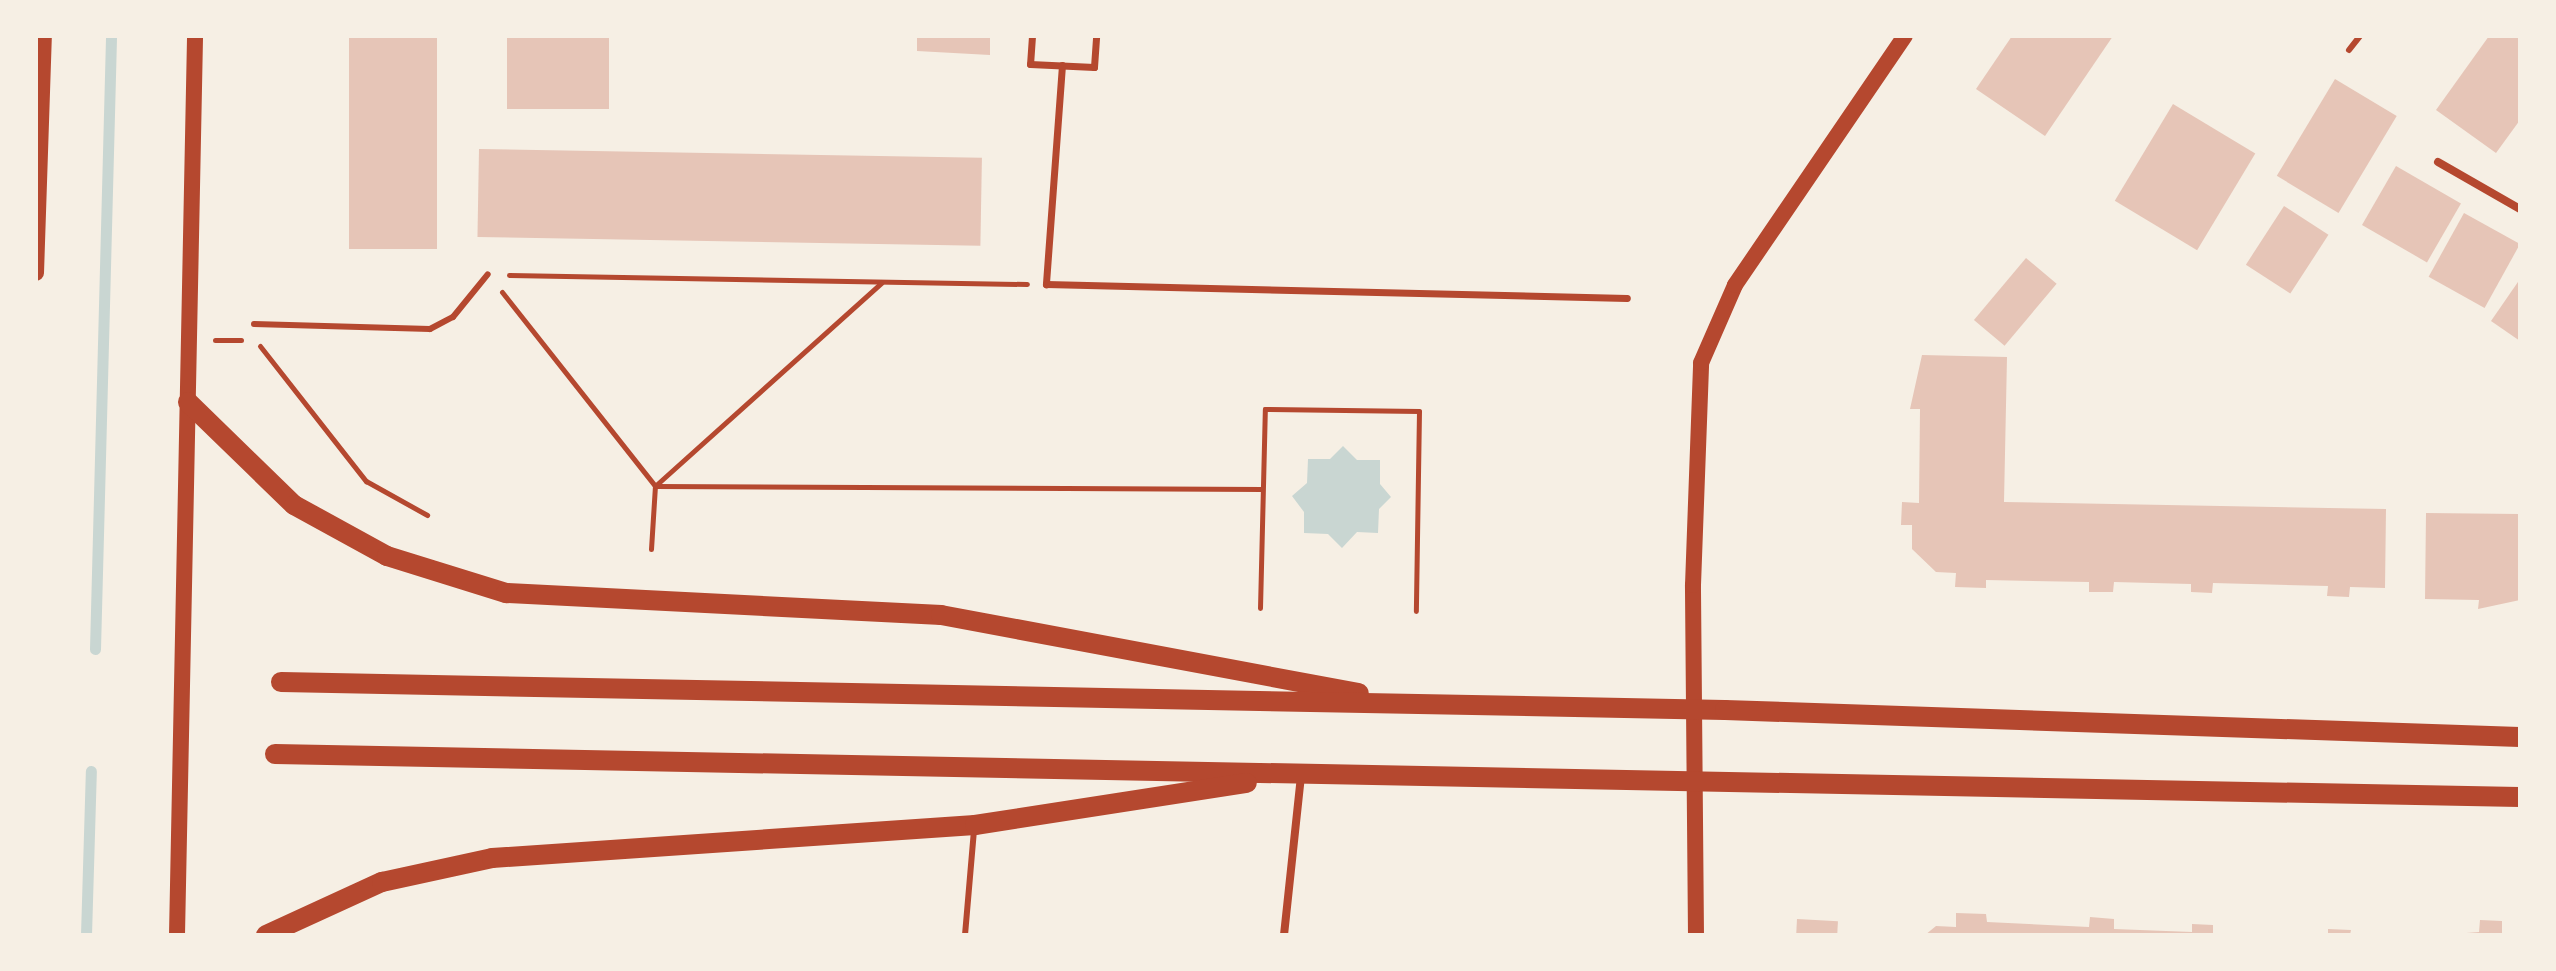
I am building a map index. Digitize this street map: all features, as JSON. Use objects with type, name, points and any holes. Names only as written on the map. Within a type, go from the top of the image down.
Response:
[{"type":"main road","points":[[36,273],[44,36]]},
{"type":"main road","points":[[177,935],[195,36]]},
{"type":"main road","points":[[1696,935],[1694,848],[1699,710],[1693,585],[1701,363],[1735,285],[1905,36]]},
{"type":"main road","points":[[188,402],[294,505],[387,556],[506,593],[941,615],[1418,704]]},
{"type":"main road","points":[[281,682],[1699,710],[2520,737]]},
{"type":"main road","points":[[275,754],[2520,797]]},
{"type":"main road","points":[[266,935],[382,882],[492,858],[975,825],[1301,775]]},
{"type":"street","points":[[1032,36],[1030,64],[1094,67],[1096,36]]},
{"type":"street","points":[[1062,65],[1046,284],[1627,298]]},
{"type":"street","points":[[2438,162],[2520,209]]},
{"type":"street","points":[[1284,935],[1301,775]]},
{"type":"lane","points":[[2349,50],[2360,36]]},
{"type":"lane","points":[[254,324],[430,329],[453,317],[488,274]]},
{"type":"lane","points":[[965,935],[975,825]]},
{"type":"path","points":[[488,274],[1046,284]]},
{"type":"path","points":[[488,274],[655,486],[651,549]]},
{"type":"path","points":[[655,486],[881,283]]},
{"type":"path","points":[[190,339],[256,341],[366,481],[427,515]]},
{"type":"path","points":[[1260,608],[1265,409],[1419,411],[1416,611]]},
{"type":"path","points":[[655,486],[1262,489]]},
{"type":"shaded area","points":[[1343,446],[1357,460],[1380,460],[1380,484],[1391,497],[1379,509],[1378,533],[1357,532],[1342,548],[1328,534],[1304,533],[1304,512],[1292,496],[1307,483],[1308,459],[1330,459]]},
{"type":"building","points":[[349,36],[437,36],[437,249],[349,249]]},
{"type":"building","points":[[507,36],[609,36],[609,109],[507,109]]},
{"type":"building","points":[[917,36],[990,36],[990,55],[917,51]]},
{"type":"building","points":[[2012,36],[2113,36],[2045,136],[1976,89]]},
{"type":"building","points":[[2489,36],[2520,36],[2520,120],[2496,153],[2436,110]]},
{"type":"building","points":[[2335,79],[2397,116],[2339,213],[2277,176]]},
{"type":"building","points":[[2173,104],[2255,153],[2197,250],[2115,201]]},
{"type":"building","points":[[479,149],[982,158],[980,246],[477,237]]},
{"type":"building","points":[[2396,166],[2461,204],[2427,262],[2362,225]]},
{"type":"building","points":[[2284,206],[2328,235],[2290,294],[2246,265]]},
{"type":"building","points":[[2464,213],[2520,244],[2485,308],[2429,277]]},
{"type":"building","points":[[2026,258],[2057,284],[2005,346],[1974,320]]},
{"type":"building","points":[[2520,279],[2520,341],[2491,321]]},
{"type":"building","points":[[1922,355],[2007,357],[2004,502],[2386,509],[2385,588],[2350,587],[2349,597],[2327,596],[2328,586],[2213,583],[2212,593],[2191,592],[2191,584],[2114,582],[2113,592],[2089,592],[2089,582],[1986,580],[1986,588],[1955,587],[1956,573],[1936,572],[1912,549],[1912,525],[1901,525],[1902,502],[1919,503],[1920,409],[1910,409]]},
{"type":"building","points":[[2426,513],[2520,514],[2520,600],[2478,609],[2479,600],[2425,599]]},
{"type":"building","points":[[1956,913],[1986,914],[1987,922],[2089,927],[2090,917],[2114,919],[2114,929],[2192,932],[2192,924],[2213,925],[2213,935],[1925,935],[1936,926],[1956,927]]},
{"type":"building","points":[[1797,919],[1838,921],[1837,935],[1796,935]]},
{"type":"building","points":[[2480,920],[2502,921],[2502,935],[2441,935],[2479,932]]},
{"type":"building","points":[[2328,929],[2351,930],[2350,935],[2328,935]]},
{"type":"waterway","points":[[95,649],[111,36]]},
{"type":"waterway","points":[[86,935],[91,771]]}]
